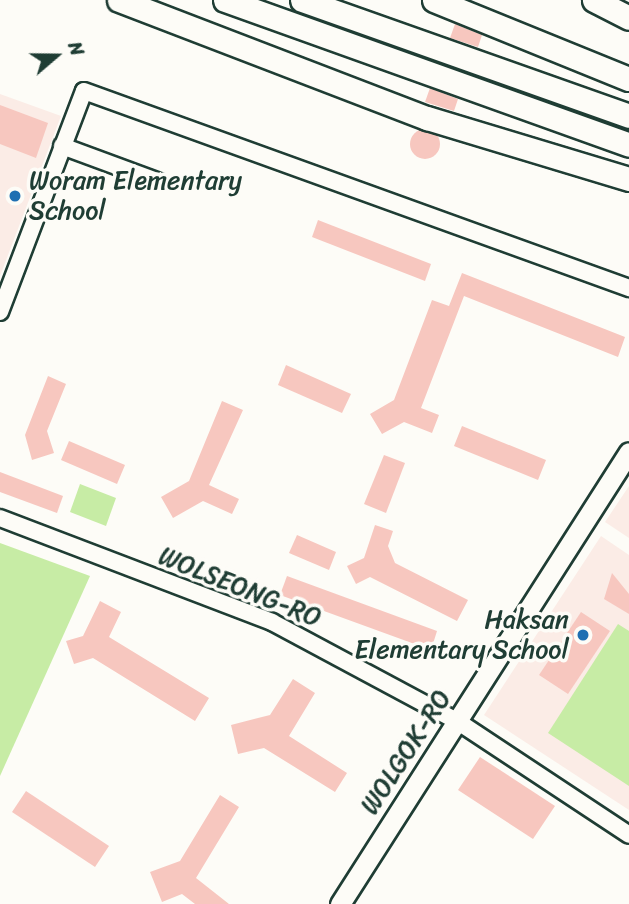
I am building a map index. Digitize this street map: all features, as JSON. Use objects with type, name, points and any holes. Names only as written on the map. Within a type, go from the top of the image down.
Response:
[{"type":"highway","points":[[119,0],[427,118],[629,179]]},
{"type":"highway","points":[[225,0],[629,145]]},
{"type":"highway","points":[[302,0],[629,116]]},
{"type":"highway","points":[[434,0],[629,79]]},
{"type":"highway","points":[[594,0],[629,18]]},
{"type":"main road","name":"WOLGOK-RO","points":[[340,904],[629,452]]},
{"type":"street","points":[[0,312],[84,91],[629,288]]},
{"type":"street","points":[[62,146],[157,181]]},
{"type":"street","name":"WOLSEONG-RO","points":[[0,518],[272,622],[457,721],[629,835]]},
{"type":"shaded area","name":"Woram Elementary School","points":[[0,94],[61,116],[0,276]]},
{"type":"shaded area","points":[[629,486],[629,538],[605,522]]},
{"type":"shaded area","name":"Haksan Elementary School","points":[[601,536],[629,555],[629,810],[484,715]]},
{"type":"green space","points":[[80,484],[116,498],[106,526],[70,512]]},
{"type":"green space","points":[[0,543],[90,576],[0,776]]},
{"type":"green space","points":[[618,624],[629,631],[629,786],[548,733]]},
{"type":"building","points":[[455,24],[482,35],[478,47],[450,38]]},
{"type":"building","points":[[430,88],[458,99],[454,111],[425,102]]},
{"type":"building","points":[[0,105],[48,123],[36,158],[0,144]]},
{"type":"building","points":[[425,129],[436,133],[440,144],[436,155],[425,159],[414,155],[410,144],[414,133]]},
{"type":"building","points":[[318,220],[431,264],[425,281],[312,237]]},
{"type":"building","points":[[462,273],[625,337],[618,357],[464,296],[421,408],[439,415],[432,433],[404,422],[382,434],[370,414],[394,400],[432,300],[449,306]]},
{"type":"building","points":[[286,365],[351,394],[342,413],[278,385]]},
{"type":"building","points":[[48,376],[66,384],[47,431],[54,453],[32,460],[25,435]]},
{"type":"building","points":[[222,401],[243,410],[209,485],[239,499],[232,514],[203,501],[173,518],[161,497],[189,481]]},
{"type":"building","points":[[462,426],[546,460],[538,480],[454,446]]},
{"type":"building","points":[[69,441],[125,465],[117,484],[61,460]]},
{"type":"building","points":[[384,455],[405,463],[386,513],[364,504]]},
{"type":"building","points":[[0,472],[63,496],[57,513],[0,492]]},
{"type":"building","points":[[375,525],[393,531],[388,546],[395,563],[468,600],[457,621],[370,577],[356,584],[347,566],[364,558]]},
{"type":"building","points":[[297,535],[336,552],[329,570],[289,553]]},
{"type":"building","points":[[612,573],[629,594],[629,614],[604,599]]},
{"type":"building","points":[[287,576],[437,631],[431,650],[280,595]]},
{"type":"building","points":[[100,601],[121,612],[109,637],[209,698],[195,721],[93,658],[74,664],[66,641],[83,636]]},
{"type":"building","points":[[581,612],[610,631],[568,694],[539,675]]},
{"type":"building","points":[[293,679],[315,693],[289,736],[347,773],[335,792],[264,748],[238,754],[231,725],[270,715]]},
{"type":"building","points":[[480,757],[555,806],[533,839],[458,790]]},
{"type":"building","points":[[26,791],[109,846],[95,867],[12,812]]},
{"type":"building","points":[[220,795],[239,807],[196,878],[229,904],[195,904],[182,894],[162,902],[150,872],[180,861]]},
{"type":"place","name":"Woram Elementary School","points":[[15,196]]},
{"type":"place","name":"Haksan Elementary School","points":[[583,635]]}]
